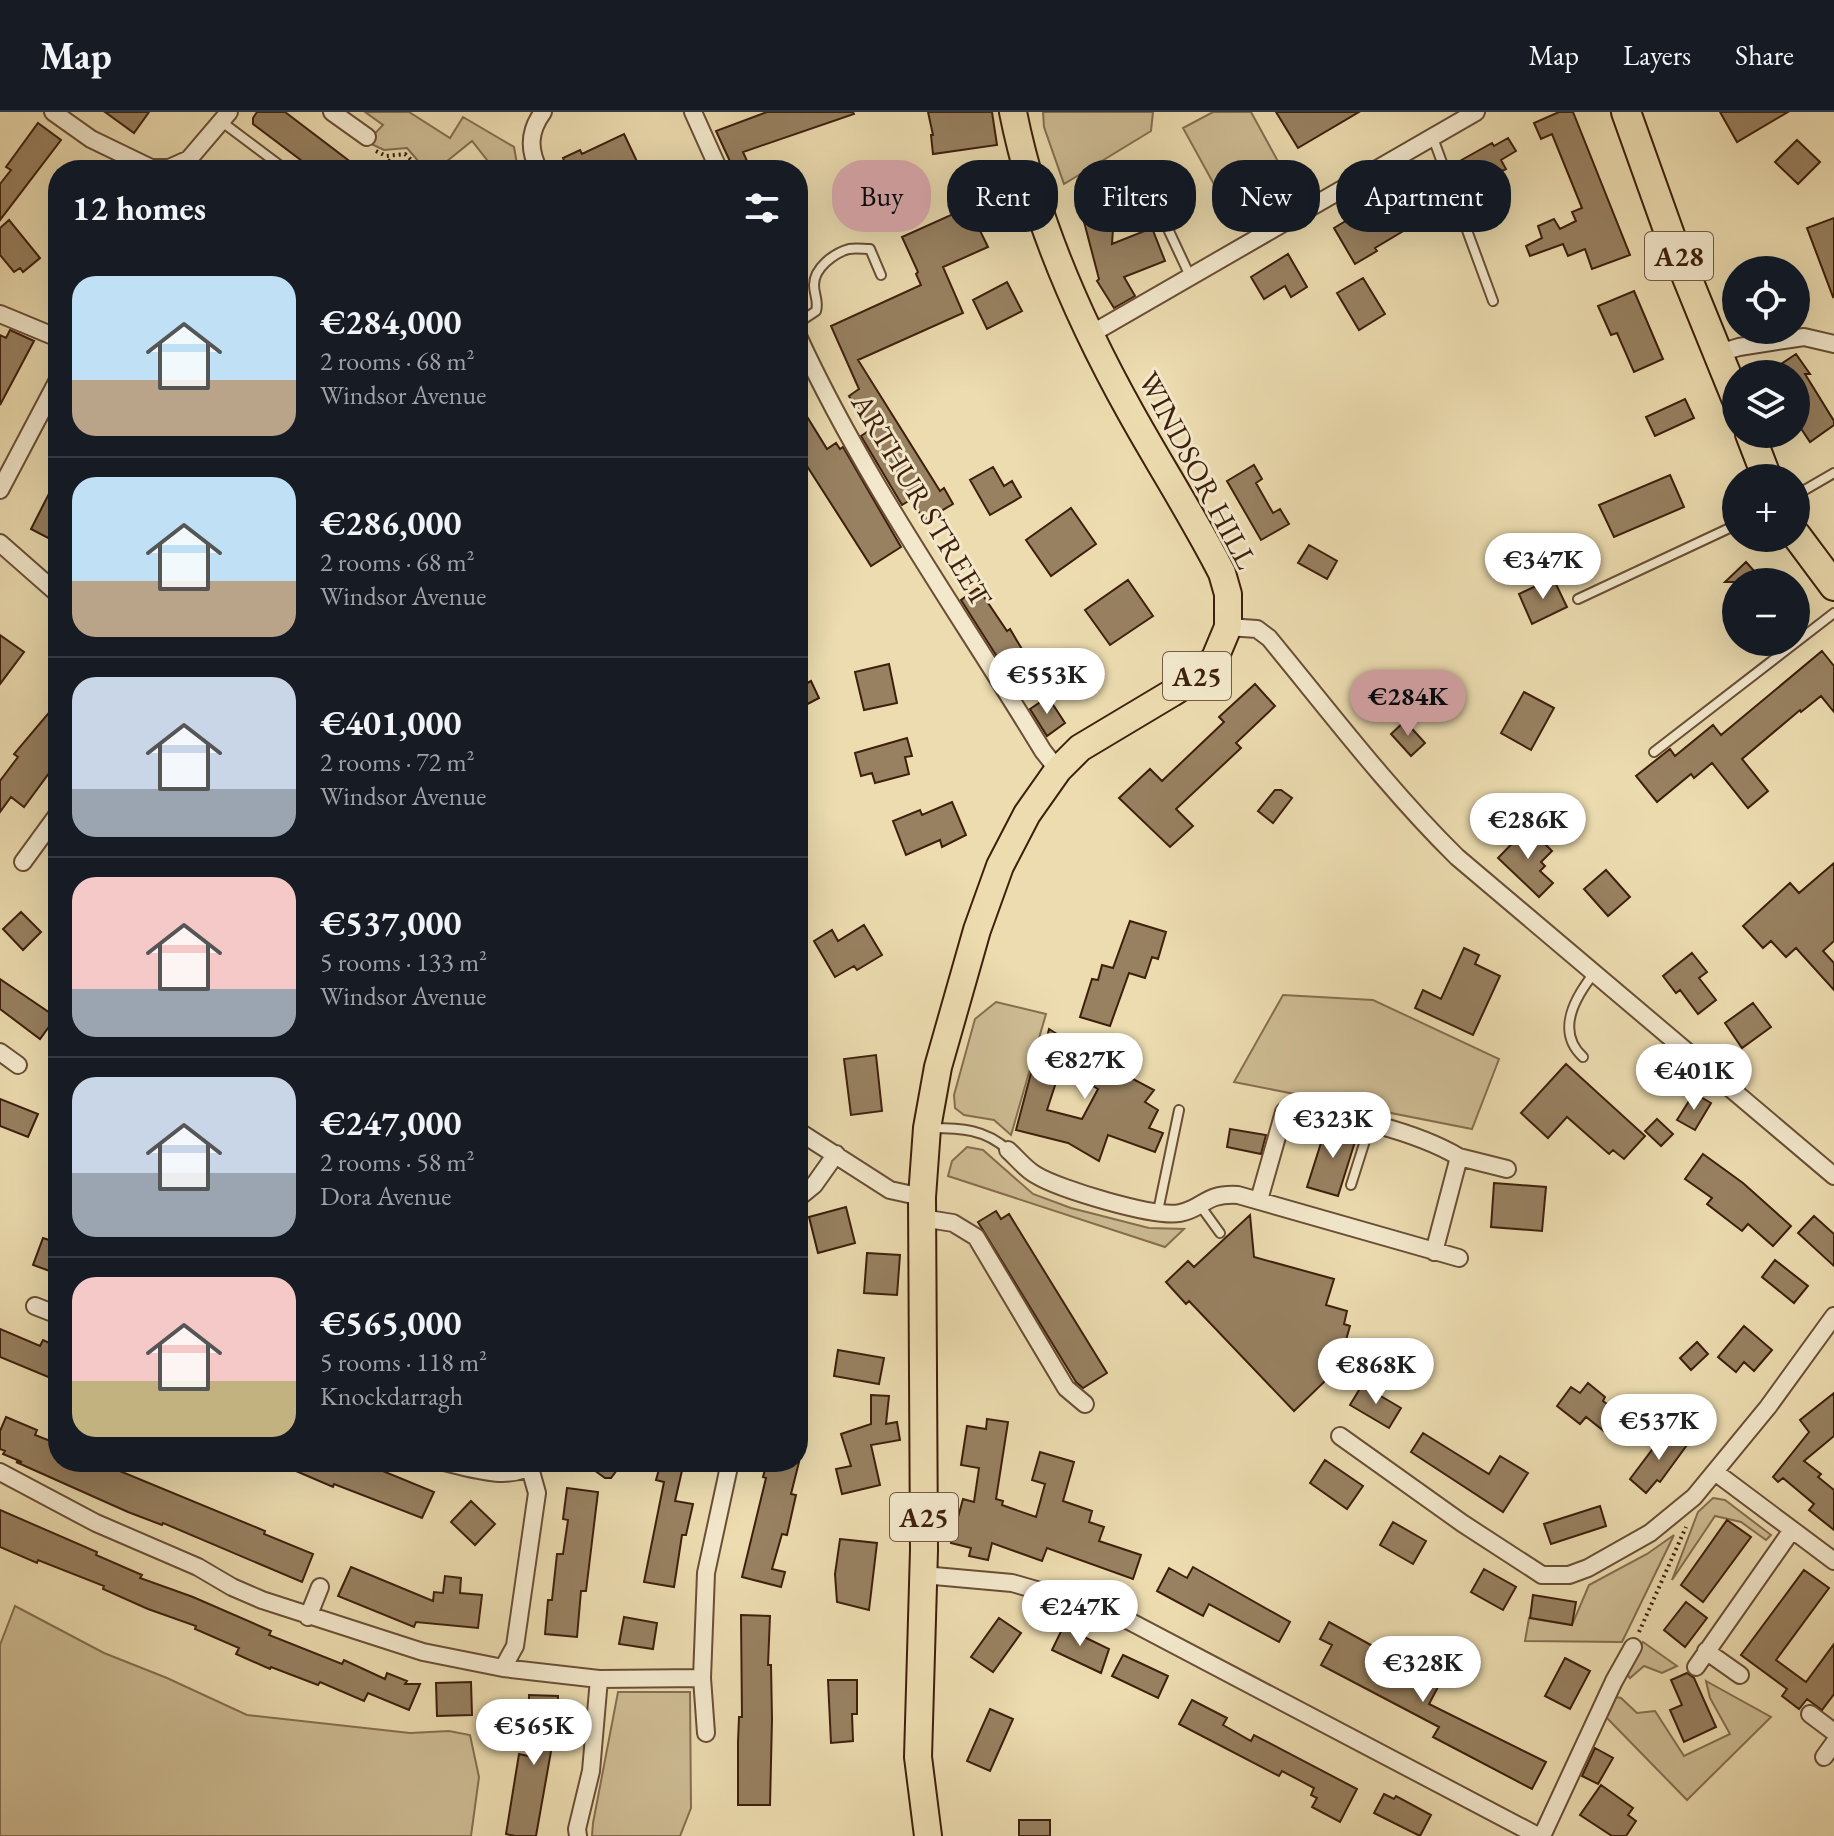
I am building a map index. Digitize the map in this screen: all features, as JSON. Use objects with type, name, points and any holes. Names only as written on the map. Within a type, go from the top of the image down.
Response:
[{"type":"highway","name":"A28","points":[[1626,112],[1671,238],[1722,361]]},
{"type":"highway","points":[[1809,552],[1834,586]]},
{"type":"main road","name":"WINDSOR HILL","points":[[922,1208],[927,1128],[938,1067],[977,930],[1000,866],[1027,814],[1058,770],[1080,748],[1197,677],[1215,658],[1228,627],[1228,594],[1222,573],[1131,413],[1091,334],[1050,240],[1024,165],[1013,112]]},
{"type":"main road","name":"A25","points":[[922,1208],[923,1575],[918,1757],[928,1836]]},
{"type":"street","points":[[53,112],[91,139],[132,160]]},
{"type":"street","points":[[332,112],[367,137]]},
{"type":"street","points":[[535,160],[529,143],[543,112]]},
{"type":"street","points":[[693,112],[715,160]]},
{"type":"street","points":[[1091,334],[1476,112]]},
{"type":"street","points":[[187,160],[226,117]]},
{"type":"street","points":[[0,314],[48,334]]},
{"type":"street","points":[[1719,353],[1804,337],[1834,344]]},
{"type":"street","name":"ARTHUR STREET","points":[[808,358],[825,395],[904,531],[1058,770]]},
{"type":"street","points":[[0,490],[48,399]]},
{"type":"street","points":[[0,543],[48,585]]},
{"type":"street","points":[[1228,627],[1257,629],[1269,638],[1429,830],[1538,927],[1595,971],[1834,1176]]},
{"type":"street","points":[[23,862],[48,828]]},
{"type":"street","points":[[0,1052],[18,1065]]},
{"type":"street","points":[[1259,1200],[1284,1112],[1290,1107],[1322,1111],[1439,1145],[1459,1157],[1507,1169]]},
{"type":"street","points":[[808,1137],[890,1190],[976,1237],[1066,1388],[1085,1404]]},
{"type":"street","points":[[1008,1150],[1033,1174],[1061,1187],[1108,1201],[1179,1213],[1221,1194],[1259,1200],[1459,1258]]},
{"type":"street","points":[[808,1190],[836,1154]]},
{"type":"street","points":[[1434,1252],[1459,1157]]},
{"type":"street","points":[[35,1306],[48,1311]]},
{"type":"street","points":[[1340,1436],[1462,1523],[1542,1575],[1569,1575],[1588,1568],[1650,1533],[1694,1497],[1768,1407],[1834,1316]]},
{"type":"street","points":[[0,1472],[96,1523],[198,1567],[232,1587],[308,1617],[423,1652],[503,1668],[599,1679],[702,1678]]},
{"type":"street","points":[[503,1668],[515,1646],[537,1493],[535,1472]]},
{"type":"street","points":[[706,1733],[702,1678],[706,1573],[728,1472]]},
{"type":"street","points":[[1715,1472],[1834,1561]]},
{"type":"street","points":[[1696,1667],[1792,1530]]},
{"type":"street","points":[[923,1575],[1012,1583],[1110,1611],[1540,1836],[1633,1647]]},
{"type":"street","points":[[308,1617],[320,1587]]},
{"type":"street","points":[[1706,1651],[1740,1675]]},
{"type":"street","points":[[578,1836],[591,1771],[599,1679]]},
{"type":"street","points":[[1810,1714],[1834,1732]]},
{"type":"street","points":[[1824,1757],[1834,1743]]},
{"type":"lane","points":[[226,117],[275,160]]},
{"type":"lane","points":[[1433,138],[1493,301]]},
{"type":"lane","points":[[1169,232],[1191,278]]},
{"type":"lane","points":[[808,316],[816,311],[819,301],[814,285],[819,269],[832,258],[850,249],[870,249],[881,275]]},
{"type":"lane","points":[[1810,487],[1834,473]]},
{"type":"lane","points":[[1578,599],[1722,532]]},
{"type":"lane","points":[[1654,752],[1834,613]]},
{"type":"lane","points":[[1583,1057],[1574,1048],[1568,1023],[1574,1003],[1595,971]]},
{"type":"lane","points":[[1158,1211],[1179,1110]]},
{"type":"lane","points":[[1351,1185],[1370,1125]]},
{"type":"lane","points":[[927,1128],[974,1130],[995,1138],[1008,1150]]},
{"type":"lane","points":[[1198,1204],[1220,1233]]},
{"type":"path","points":[[390,160],[394,155]]},
{"type":"path","points":[[1633,1647],[1677,1551],[1691,1515],[1694,1497]]},
{"type":"shaded area","points":[[365,112],[409,112],[450,138],[463,117],[514,147],[516,160],[487,160],[472,141],[448,160],[417,160],[407,148],[384,150],[367,142],[383,125]]},
{"type":"shaded area","points":[[1043,112],[1153,112],[1151,131],[1103,160],[1074,160],[1074,178],[1064,184],[1044,127]]},
{"type":"shaded area","points":[[1213,112],[1251,112],[1277,160],[1212,160],[1212,181],[1183,128]]},
{"type":"shaded area","points":[[1283,995],[1373,1000],[1499,1059],[1472,1129],[1234,1082]]},
{"type":"shaded area","points":[[996,1002],[1046,1014],[1011,1135],[994,1120],[964,1115],[955,1108],[954,1095],[975,1019]]},
{"type":"shaded area","points":[[967,1147],[983,1150],[1033,1194],[1071,1208],[1149,1228],[1184,1229],[1165,1247],[948,1176],[952,1161]]},
{"type":"shaded area","points":[[1713,1498],[1725,1500],[1771,1535],[1766,1540],[1741,1522],[1715,1516],[1672,1580],[1698,1512]]},
{"type":"shaded area","points":[[1674,1535],[1622,1642],[1525,1641],[1529,1618],[1572,1625],[1589,1585],[1647,1554]]},
{"type":"shaded area","points":[[15,1606],[104,1653],[247,1715],[410,1733],[449,1731],[470,1735],[479,1777],[471,1836],[0,1836],[0,1645]]},
{"type":"shaded area","points":[[1643,1642],[1677,1666],[1662,1673],[1644,1666],[1630,1678],[1625,1672]]},
{"type":"shaded area","points":[[1706,1681],[1771,1717],[1687,1800],[1606,1717],[1616,1697],[1637,1713],[1655,1711],[1684,1756],[1730,1734],[1710,1698]]},
{"type":"shaded area","points":[[618,1692],[690,1692],[691,1808],[680,1836],[592,1836]]},
{"type":"building","points":[[105,112],[149,112],[134,133]]},
{"type":"building","points":[[257,112],[285,112],[348,160],[301,160],[253,124]]},
{"type":"building","points":[[767,112],[854,114],[743,152],[747,160],[729,160],[716,131]]},
{"type":"building","points":[[928,112],[992,112],[997,145],[933,154]]},
{"type":"building","points":[[1276,112],[1359,112],[1298,148]]},
{"type":"building","points":[[1559,112],[1573,112],[1630,255],[1592,269],[1585,249],[1568,256],[1563,244],[1530,256],[1526,246],[1542,238],[1538,226],[1554,219],[1560,229],[1576,221],[1572,212],[1582,208],[1552,134],[1541,139],[1534,123]]},
{"type":"building","points":[[1720,112],[1788,112],[1737,142]]},
{"type":"building","points":[[38,123],[61,140],[0,220],[0,184],[11,170],[6,167]]},
{"type":"building","points":[[624,134],[636,160],[563,158],[580,150],[582,154]]},
{"type":"building","points":[[1508,138],[1516,151],[1501,160],[1462,160],[1492,143],[1494,146]]},
{"type":"building","points":[[1797,140],[1820,162],[1798,184],[1775,162]]},
{"type":"building","points":[[947,217],[947,232],[981,232],[988,247],[943,267],[963,313],[858,360],[940,491],[944,488],[953,504],[924,521],[912,499],[902,505],[861,436],[870,430],[849,396],[859,389],[831,326],[921,285],[902,237],[913,232],[931,232],[931,224]]},
{"type":"building","points":[[1834,218],[1834,296],[1833,297],[1807,228]]},
{"type":"building","points":[[9,220],[40,258],[23,272],[20,268],[14,272],[0,255],[0,228]]},
{"type":"building","points":[[1087,232],[1113,232],[1112,244],[1142,232],[1154,232],[1165,261],[1124,277],[1135,296],[1114,308],[1097,281]]},
{"type":"building","points":[[1336,232],[1402,232],[1375,248],[1377,251],[1355,264]]},
{"type":"building","points":[[1288,254],[1307,287],[1291,297],[1285,286],[1264,299],[1251,277]]},
{"type":"building","points":[[1363,278],[1385,314],[1359,330],[1337,293]]},
{"type":"building","points":[[1007,282],[1022,311],[987,329],[973,300]]},
{"type":"building","points":[[1634,291],[1663,359],[1634,372],[1617,333],[1611,335],[1598,306]]},
{"type":"building","points":[[10,330],[34,341],[0,405],[0,335],[6,338]]},
{"type":"building","points":[[1810,382],[1834,421],[1834,425],[1810,442]]},
{"type":"building","points":[[1685,399],[1694,418],[1655,436],[1646,417]]},
{"type":"building","points":[[808,418],[827,449],[836,443],[840,449],[843,447],[901,547],[871,566],[808,468]]},
{"type":"building","points":[[1254,465],[1262,479],[1256,483],[1273,513],[1280,509],[1289,524],[1261,540],[1227,481]]},
{"type":"building","points":[[993,467],[1004,486],[1012,481],[1021,497],[990,515],[970,480]]},
{"type":"building","points":[[1670,475],[1684,507],[1614,537],[1599,505]]},
{"type":"building","points":[[48,496],[48,538],[31,529]]},
{"type":"building","points":[[1071,508],[1096,544],[1051,576],[1026,540]]},
{"type":"building","points":[[1309,545],[1337,561],[1327,579],[1298,563]]},
{"type":"building","points":[[1553,578],[1567,607],[1532,624],[1519,594]]},
{"type":"building","points":[[1128,580],[1153,616],[1110,645],[1085,610]]},
{"type":"building","points":[[978,588],[1007,631],[1010,629],[1029,661],[1008,674],[961,600]]},
{"type":"building","points":[[0,635],[24,652],[0,684]]},
{"type":"building","points":[[1822,651],[1834,666],[1834,712],[1821,696],[1742,759],[1768,791],[1748,808],[1712,763],[1694,778],[1691,774],[1657,802],[1636,776],[1670,749],[1675,756],[1713,725],[1721,735]]},
{"type":"building","points":[[889,664],[897,703],[864,710],[855,672]]},
{"type":"building","points":[[811,681],[819,698],[808,704],[808,683]]},
{"type":"building","points":[[1255,684],[1275,706],[1236,743],[1241,748],[1176,809],[1193,826],[1170,847],[1119,798],[1150,769],[1162,781],[1224,722],[1219,717]]},
{"type":"building","points":[[1524,692],[1554,708],[1531,750],[1501,733]]},
{"type":"building","points":[[1048,697],[1065,723],[1047,736],[1030,709]]},
{"type":"building","points":[[48,714],[48,775],[24,807],[11,797],[0,812],[0,781],[18,757],[14,754]]},
{"type":"building","points":[[1405,721],[1425,743],[1411,756],[1391,734]]},
{"type":"building","points":[[907,738],[912,756],[905,757],[909,774],[875,783],[872,773],[861,776],[855,753]]},
{"type":"building","points":[[1275,790],[1281,790],[1292,798],[1273,823],[1258,811]]},
{"type":"building","points":[[952,802],[966,835],[942,847],[940,840],[906,855],[893,821],[920,810],[922,815]]},
{"type":"building","points":[[1528,827],[1552,851],[1541,862],[1545,866],[1540,871],[1553,883],[1539,897],[1498,858]]},
{"type":"building","points":[[1834,863],[1834,941],[1823,951],[1834,963],[1834,990],[1796,948],[1786,957],[1771,941],[1763,948],[1743,926],[1790,883],[1799,893]]},
{"type":"building","points":[[1606,870],[1630,897],[1608,916],[1584,889]]},
{"type":"building","points":[[21,912],[41,932],[23,950],[3,929]]},
{"type":"building","points":[[1130,921],[1166,932],[1158,959],[1152,957],[1145,978],[1129,973],[1110,1026],[1080,1017],[1092,979],[1098,980],[1102,965],[1113,968]]},
{"type":"building","points":[[864,925],[882,955],[857,970],[854,966],[835,977],[814,941],[832,930],[838,941]]},
{"type":"building","points":[[1464,948],[1479,955],[1475,964],[1500,976],[1473,1035],[1415,1008],[1423,990],[1441,999]]},
{"type":"building","points":[[1692,953],[1707,972],[1699,978],[1716,1000],[1698,1014],[1680,990],[1676,993],[1663,976]]},
{"type":"building","points":[[0,979],[48,1012],[48,1028],[40,1039],[0,1009]]},
{"type":"building","points":[[1753,1003],[1771,1027],[1742,1048],[1725,1023]]},
{"type":"building","points":[[1049,1029],[1154,1090],[1145,1102],[1158,1110],[1149,1128],[1163,1133],[1155,1152],[1108,1135],[1099,1161],[1068,1143],[1016,1130],[1039,1043],[1045,1045]],"holes":[[[1061,1067],[1098,1089],[1082,1119],[1047,1110]]]},
{"type":"building","points":[[876,1055],[882,1111],[851,1115],[844,1059]]},
{"type":"building","points":[[1566,1064],[1645,1136],[1624,1159],[1613,1150],[1609,1154],[1567,1117],[1548,1138],[1521,1113]]},
{"type":"building","points":[[1694,1093],[1711,1103],[1695,1130],[1677,1120]]},
{"type":"building","points":[[0,1099],[38,1114],[28,1137],[0,1126]]},
{"type":"building","points":[[1657,1119],[1673,1134],[1661,1146],[1645,1131]]},
{"type":"building","points":[[1327,1124],[1358,1132],[1338,1196],[1307,1187]]},
{"type":"building","points":[[1230,1129],[1266,1135],[1261,1154],[1227,1147]]},
{"type":"building","points":[[1703,1154],[1743,1183],[1791,1226],[1773,1246],[1748,1224],[1742,1231],[1707,1204],[1712,1198],[1685,1179]]},
{"type":"building","points":[[1494,1183],[1546,1187],[1542,1231],[1491,1227]]},
{"type":"building","points":[[846,1207],[855,1243],[818,1253],[809,1217]]},
{"type":"building","points":[[996,1211],[1001,1219],[1009,1214],[1107,1373],[1083,1388],[1076,1382],[978,1222]]},
{"type":"building","points":[[1250,1215],[1254,1257],[1334,1279],[1326,1305],[1347,1311],[1344,1324],[1350,1326],[1334,1382],[1326,1380],[1294,1411],[1189,1301],[1186,1304],[1166,1282],[1188,1261],[1194,1267]]},
{"type":"building","points":[[1814,1216],[1834,1234],[1834,1266],[1798,1233]]},
{"type":"building","points":[[43,1238],[48,1240],[48,1270],[33,1265]]},
{"type":"building","points":[[867,1253],[900,1255],[897,1295],[864,1293]]},
{"type":"building","points":[[1775,1260],[1808,1286],[1794,1303],[1762,1277]]},
{"type":"building","points":[[1744,1326],[1772,1350],[1754,1371],[1744,1362],[1736,1372],[1718,1357]]},
{"type":"building","points":[[0,1329],[40,1346],[43,1340],[48,1342],[48,1377],[0,1357]]},
{"type":"building","points":[[1697,1342],[1708,1354],[1691,1370],[1680,1358]]},
{"type":"building","points":[[838,1350],[884,1358],[879,1384],[834,1376]]},
{"type":"building","points":[[1588,1383],[1605,1397],[1603,1401],[1629,1421],[1614,1439],[1586,1417],[1580,1424],[1557,1406],[1571,1387],[1580,1393]]},
{"type":"building","points":[[1362,1385],[1401,1408],[1389,1428],[1350,1405]]},
{"type":"building","points":[[1834,1393],[1834,1436],[1804,1461],[1821,1474],[1818,1477],[1834,1490],[1834,1530],[1809,1510],[1814,1504],[1783,1478],[1778,1482],[1773,1477],[1809,1432],[1800,1420]]},
{"type":"building","points":[[871,1395],[889,1396],[886,1424],[897,1422],[900,1440],[871,1445],[880,1485],[842,1494],[836,1469],[851,1466],[841,1434],[871,1424]]},
{"type":"building","points":[[6,1417],[37,1430],[35,1435],[48,1440],[48,1472],[122,1472],[313,1554],[302,1582],[163,1523],[128,1512],[16,1462],[22,1462],[3,1454],[5,1451],[0,1449],[0,1431]]},
{"type":"building","points":[[987,1419],[1008,1422],[996,1499],[1003,1501],[1002,1505],[1036,1517],[1045,1484],[1032,1480],[1040,1452],[1074,1462],[1063,1501],[1092,1511],[1089,1522],[1104,1527],[1099,1541],[1141,1555],[1133,1579],[1047,1548],[1042,1561],[992,1543],[988,1560],[969,1556],[971,1548],[951,1543],[963,1499],[974,1502],[979,1468],[961,1465],[967,1426],[986,1429]]},
{"type":"building","points":[[1667,1430],[1687,1445],[1660,1482],[1657,1480],[1646,1493],[1630,1479]]},
{"type":"building","points":[[1423,1433],[1489,1474],[1500,1456],[1528,1473],[1503,1512],[1411,1452]]},
{"type":"building","points":[[1325,1460],[1363,1486],[1347,1509],[1310,1483]]},
{"type":"building","points":[[298,1472],[385,1472],[434,1492],[422,1518],[334,1484],[333,1487]]},
{"type":"building","points":[[597,1472],[616,1472],[611,1478]]},
{"type":"building","points":[[658,1472],[682,1472],[675,1501],[693,1504],[686,1535],[682,1535],[674,1587],[644,1582],[664,1482],[656,1480]]},
{"type":"building","points":[[764,1472],[796,1472],[791,1494],[796,1495],[787,1535],[782,1534],[772,1569],[785,1572],[781,1587],[742,1577],[766,1478],[763,1477]]},
{"type":"building","points":[[567,1488],[598,1492],[586,1591],[581,1591],[577,1637],[545,1634],[557,1554],[563,1554],[568,1520],[563,1519]]},
{"type":"building","points":[[471,1501],[495,1524],[475,1545],[451,1522]]},
{"type":"building","points":[[1600,1506],[1606,1526],[1551,1544],[1544,1524]]},
{"type":"building","points":[[0,1510],[97,1552],[96,1555],[142,1575],[140,1578],[271,1631],[269,1635],[342,1664],[344,1660],[385,1679],[387,1673],[407,1681],[405,1684],[420,1684],[409,1710],[368,1693],[364,1701],[320,1682],[318,1685],[270,1669],[236,1654],[239,1648],[195,1629],[196,1626],[148,1609],[103,1589],[104,1586],[0,1547]]},
{"type":"building","points":[[1727,1520],[1751,1537],[1703,1602],[1681,1585]]},
{"type":"building","points":[[1393,1522],[1426,1541],[1413,1564],[1380,1545]]},
{"type":"building","points":[[840,1539],[877,1543],[869,1610],[837,1602],[835,1574]]},
{"type":"building","points":[[351,1567],[433,1601],[434,1592],[443,1593],[445,1576],[461,1578],[460,1593],[482,1595],[478,1628],[416,1622],[414,1627],[338,1596]]},
{"type":"building","points":[[1193,1567],[1290,1622],[1279,1642],[1209,1604],[1203,1616],[1157,1591],[1169,1568],[1187,1578]]},
{"type":"building","points":[[1484,1569],[1516,1587],[1503,1610],[1471,1592]]},
{"type":"building","points":[[1804,1570],[1829,1588],[1776,1660],[1806,1682],[1834,1644],[1834,1694],[1822,1710],[1807,1699],[1799,1709],[1782,1696],[1787,1689],[1741,1655]]},
{"type":"building","points":[[1533,1595],[1576,1602],[1572,1625],[1530,1618]]},
{"type":"building","points":[[1686,1602],[1707,1618],[1685,1647],[1664,1630]]},
{"type":"building","points":[[741,1615],[770,1616],[770,1805],[738,1805],[739,1717],[742,1717]]},
{"type":"building","points":[[624,1617],[657,1623],[653,1649],[619,1644]]},
{"type":"building","points":[[999,1618],[1021,1633],[993,1672],[971,1657]]},
{"type":"building","points":[[1066,1621],[1083,1630],[1080,1635],[1109,1649],[1101,1673],[1052,1650]]},
{"type":"building","points":[[1329,1622],[1400,1661],[1397,1666],[1438,1687],[1429,1704],[1546,1762],[1532,1789],[1433,1737],[1439,1727],[1321,1665],[1332,1645],[1320,1639]]},
{"type":"building","points":[[1123,1655],[1168,1676],[1158,1698],[1112,1676]]},
{"type":"building","points":[[1565,1658],[1590,1671],[1570,1709],[1545,1696]]},
{"type":"building","points":[[1687,1673],[1694,1678],[1716,1727],[1684,1742],[1670,1710],[1682,1705],[1671,1680]]},
{"type":"building","points":[[828,1680],[857,1680],[857,1714],[852,1714],[853,1741],[831,1743]]},
{"type":"building","points":[[471,1682],[472,1715],[437,1716],[436,1683]]},
{"type":"building","points":[[529,1695],[558,1696],[558,1740],[553,1740],[536,1836],[515,1836],[506,1834],[519,1754],[528,1756]]},
{"type":"building","points":[[1192,1700],[1227,1718],[1223,1725],[1251,1741],[1254,1735],[1357,1789],[1340,1822],[1312,1807],[1317,1798],[1311,1795],[1314,1788],[1282,1771],[1279,1776],[1179,1724]]},
{"type":"building","points":[[990,1709],[1013,1719],[990,1771],[967,1761]]},
{"type":"building","points":[[1595,1748],[1613,1758],[1598,1784],[1582,1776]]},
{"type":"building","points":[[1601,1785],[1633,1808],[1628,1815],[1636,1821],[1626,1836],[1612,1836],[1580,1815]]},
{"type":"building","points":[[1384,1794],[1394,1799],[1396,1796],[1431,1815],[1420,1836],[1374,1813]]},
{"type":"building","points":[[1019,1820],[1050,1820],[1050,1836],[1019,1836]]}]
